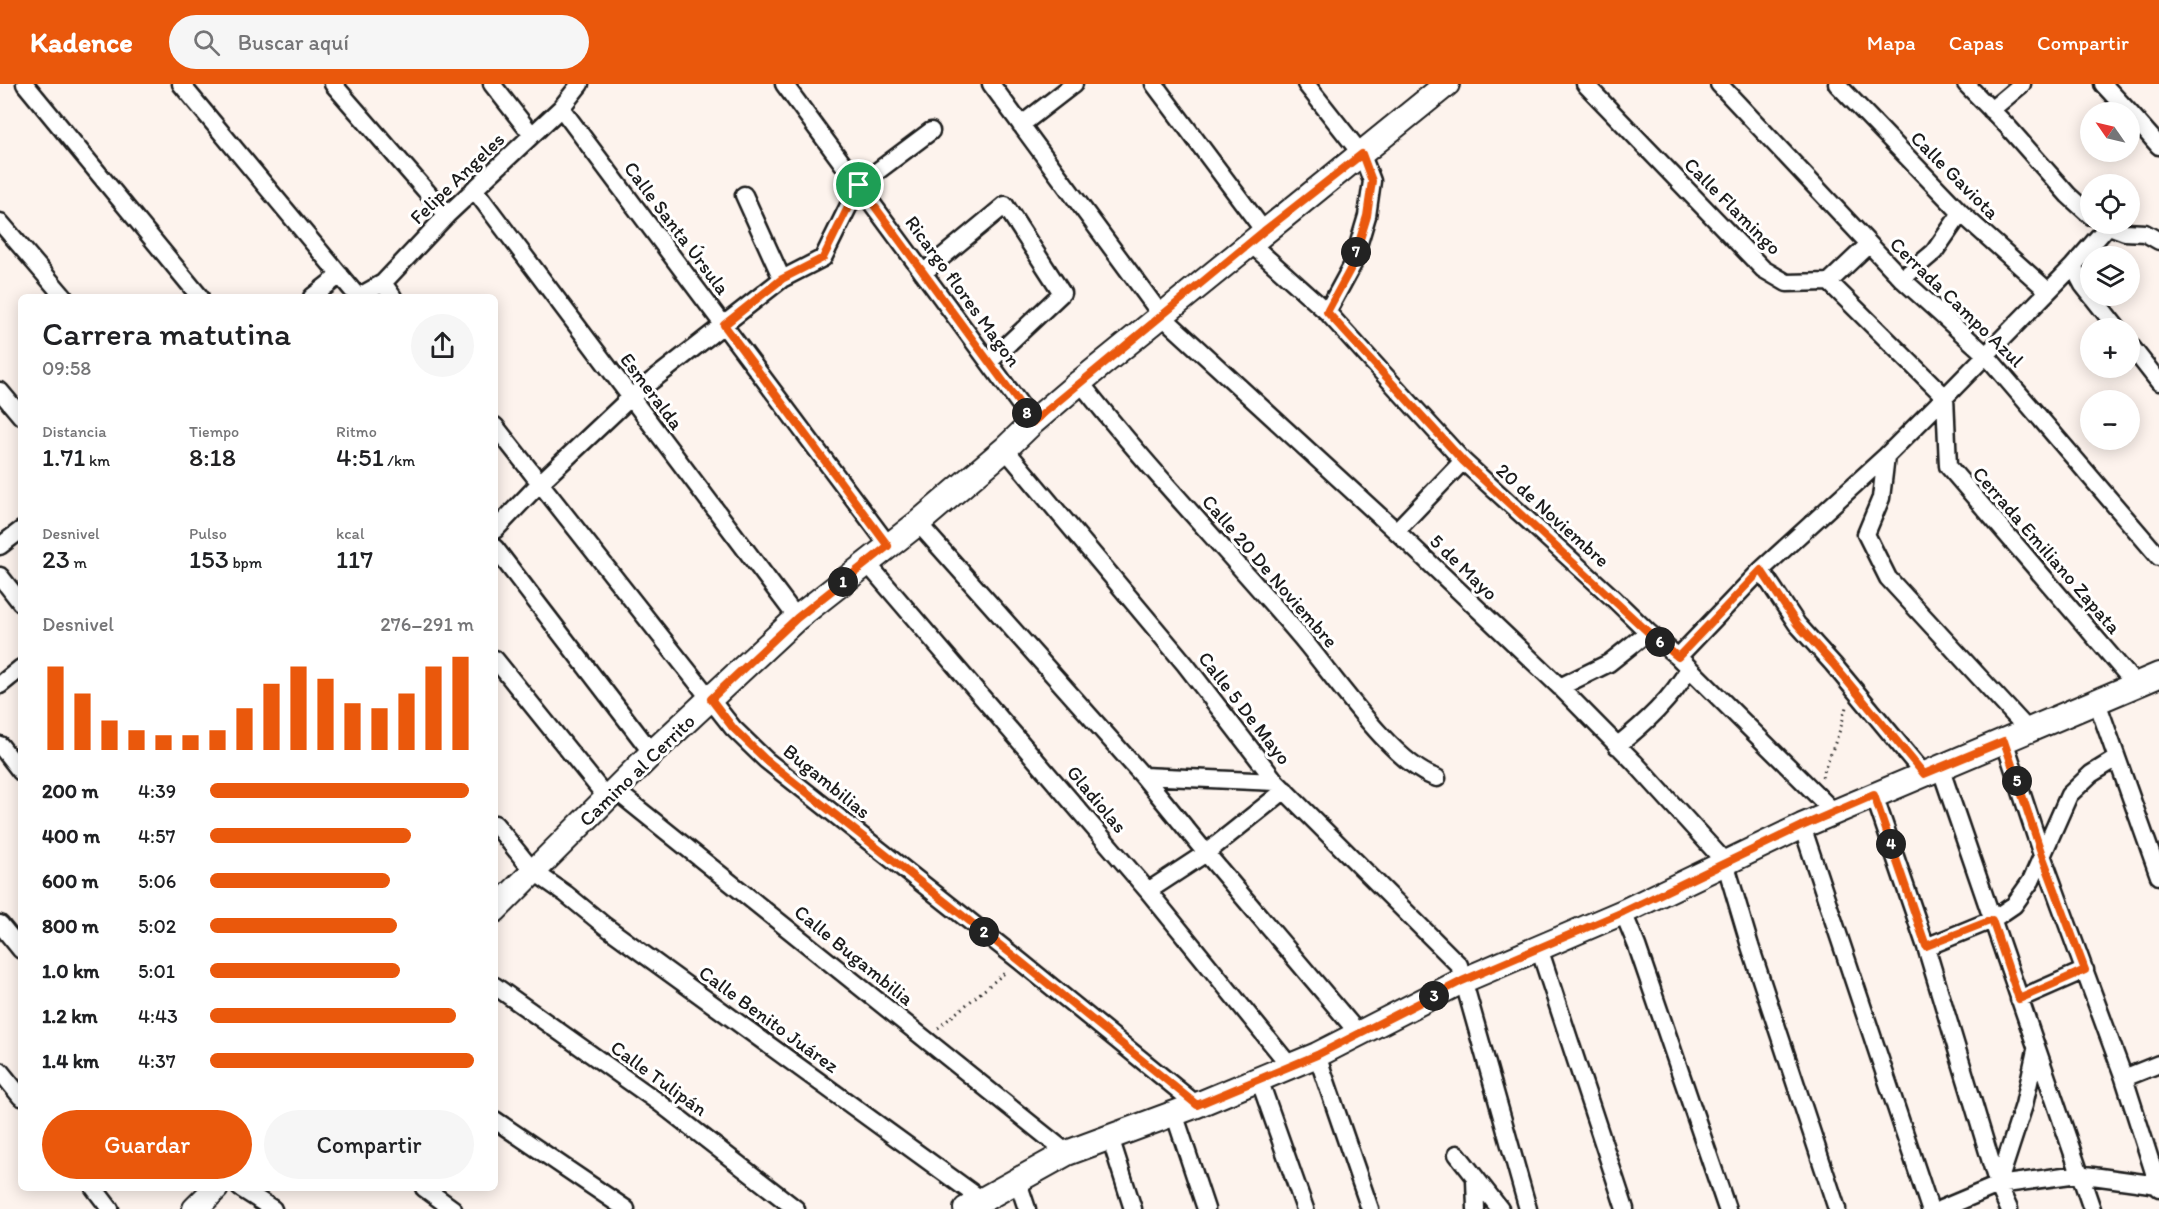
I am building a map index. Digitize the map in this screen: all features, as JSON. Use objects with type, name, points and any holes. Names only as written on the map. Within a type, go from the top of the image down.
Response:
[{"type":"main road","name":"Camino al Cerrito","points":[[498,907],[652,753],[797,618],[918,523],[1080,382],[1362,154],[1442,86]]},
{"type":"main road","points":[[974,1204],[1067,1153],[1186,1109],[1317,1055],[1462,981],[1623,912],[1802,826],[2153,678]]},
{"type":"main road","points":[[195,1209],[212,1191]]},
{"type":"street","points":[[25,84],[198,294]]},
{"type":"street","points":[[182,84],[356,294]]},
{"type":"street","points":[[333,84],[447,215]]},
{"type":"street","points":[[492,84],[532,135]]},
{"type":"street","name":"Felipe Angeles","points":[[382,290],[447,215],[561,108],[580,84]]},
{"type":"street","name":"Ricargo flores Magon","points":[[784,84],[1033,422]]},
{"type":"street","name":"5 de Mayo","points":[[991,84],[1162,316],[1396,531],[1560,687],[1725,862]]},
{"type":"street","points":[[1021,125],[1074,84]]},
{"type":"street","name":"20 de Noviembre","points":[[1154,84],[1257,237],[1463,461],[1648,632],[1684,662],[1834,812]]},
{"type":"street","points":[[1306,84],[1362,154],[1372,181],[1367,216],[1352,266],[1327,312]]},
{"type":"street","name":"Calle Flamingo","points":[[1585,84],[1763,269],[1787,283],[1829,282]]},
{"type":"street","name":"Cerrada Campo Azul","points":[[1719,84],[1868,245],[1986,355],[2159,557]]},
{"type":"street","name":"Calle Gaviota","points":[[1837,84],[1961,213],[2048,291]]},
{"type":"street","points":[[1966,84],[2080,206]]},
{"type":"street","points":[[1991,110],[2022,84]]},
{"type":"street","points":[[2103,84],[2120,102]]},
{"type":"street","name":"Calle Santa Úrsula","points":[[561,108],[888,546]]},
{"type":"street","points":[[2140,124],[2159,146]]},
{"type":"street","points":[[498,527],[540,483],[631,397],[782,279],[823,258],[859,185],[931,131]]},
{"type":"street","name":"Esmeralda","points":[[474,189],[797,618]]},
{"type":"street","points":[[744,195],[782,279]]},
{"type":"street","points":[[923,273],[1005,205],[1062,293],[989,362]]},
{"type":"street","points":[[1902,279],[1934,252],[1961,213]]},
{"type":"street","points":[[0,222],[61,294]]},
{"type":"street","points":[[2140,233],[2159,240]]},
{"type":"street","points":[[1617,746],[1641,726],[1674,692],[1684,662],[1761,570],[1886,456],[2073,266],[2099,234]]},
{"type":"street","points":[[1868,245],[1829,282],[1945,397]]},
{"type":"street","points":[[2073,266],[2083,285],[2109,318]]},
{"type":"street","points":[[316,294],[340,275]]},
{"type":"street","points":[[2140,358],[2159,382]]},
{"type":"street","name":"Calle 20 De Noviembre","points":[[1080,382],[1117,429],[1299,635],[1392,748],[1427,776],[1437,778]]},
{"type":"street","points":[[0,391],[18,412]]},
{"type":"street","name":"Cerrada Emiliano Zapata","points":[[1945,397],[1948,466],[2153,678]]},
{"type":"street","name":"Bugambilias","points":[[498,430],[733,728],[766,760],[1020,961],[1186,1109]]},
{"type":"street","name":"Calle 5 De Mayo","points":[[1005,449],[1185,664],[1281,786],[1459,965],[1528,1209]]},
{"type":"street","points":[[1886,456],[1881,498],[1866,534],[1888,578],[2028,730]]},
{"type":"street","points":[[1396,531],[1463,461]]},
{"type":"street","points":[[918,523],[1143,776],[1359,1034]]},
{"type":"street","points":[[0,546],[18,532]]},
{"type":"street","points":[[498,552],[652,753]]},
{"type":"street","name":"Gladiolas","points":[[867,562],[1148,891],[1290,1066]]},
{"type":"street","points":[[1761,570],[1797,624],[1851,686],[1932,771],[1992,920],[2092,1209]]},
{"type":"street","points":[[0,576],[18,599]]},
{"type":"street","points":[[1560,687],[1609,663],[1648,632]]},
{"type":"street","name":"Calle Bugambilia","points":[[498,662],[611,794],[1067,1153]]},
{"type":"street","points":[[0,685],[18,670]]},
{"type":"street","points":[[2097,702],[2159,876]]},
{"type":"street","points":[[1941,1209],[1998,1185],[2078,1174],[2159,1186],[2124,1078],[2042,855],[2004,741]]},
{"type":"street","points":[[0,745],[18,768]]},
{"type":"street","points":[[1926,946],[1992,920],[2014,905],[2031,881],[2069,795],[2091,774],[2117,758]]},
{"type":"street","points":[[1143,776],[1281,786]]},
{"type":"street","points":[[1148,891],[1206,853],[1281,786]]},
{"type":"street","points":[[1874,795],[1926,946],[1998,1185],[2008,1209]]},
{"type":"street","points":[[1802,826],[1930,1209]]},
{"type":"street","name":"Calle Benito Juárez","points":[[498,828],[533,871],[974,1204]]},
{"type":"street","points":[[1725,862],[1750,946],[1837,1209]]},
{"type":"street","points":[[1623,912],[1637,946],[1727,1209]]},
{"type":"street","points":[[0,924],[18,946]]},
{"type":"street","points":[[1539,948],[1625,1209]]},
{"type":"street","points":[[2019,999],[2085,970]]},
{"type":"street","name":"Calle Tulipán","points":[[498,988],[661,1104],[796,1209]]},
{"type":"street","points":[[1998,1185],[2024,1105],[2036,1049]]},
{"type":"street","points":[[1317,1055],[1370,1209]]},
{"type":"street","points":[[2124,1078],[2159,1064]]},
{"type":"street","points":[[0,1071],[18,1093]]},
{"type":"street","points":[[1259,1079],[1305,1209]]},
{"type":"street","points":[[1186,1109],[1206,1209]]},
{"type":"street","points":[[498,1122],[626,1209]]},
{"type":"street","points":[[1110,1137],[1133,1209]]},
{"type":"street","points":[[1457,1154],[1500,1209]]},
{"type":"street","points":[[1017,1179],[1027,1209]]},
{"type":"street","points":[[1475,1179],[1476,1209]]},
{"type":"street","points":[[96,1191],[110,1209]]},
{"type":"street","points":[[245,1191],[273,1209]]},
{"type":"street","points":[[428,1191],[453,1209]]},
{"type":"path","points":[[1815,795],[1841,727],[1851,686]]},
{"type":"path","points":[[925,1039],[1020,961]]},
{"type":"route","points":[[1362,154],[1372,181],[1367,216],[1352,266],[1327,312],[1463,461],[1678,657],[1761,570],[1797,624],[1924,774],[2004,741],[2042,855],[2085,970],[2019,999],[1992,920],[1926,946],[1874,795],[1802,826],[1623,912],[1462,981],[1317,1055],[1197,1105],[1020,961],[766,760],[733,728],[711,699],[797,618],[888,546],[724,325],[782,279],[823,258],[859,185],[1033,422],[1264,231],[1362,154]]}]
